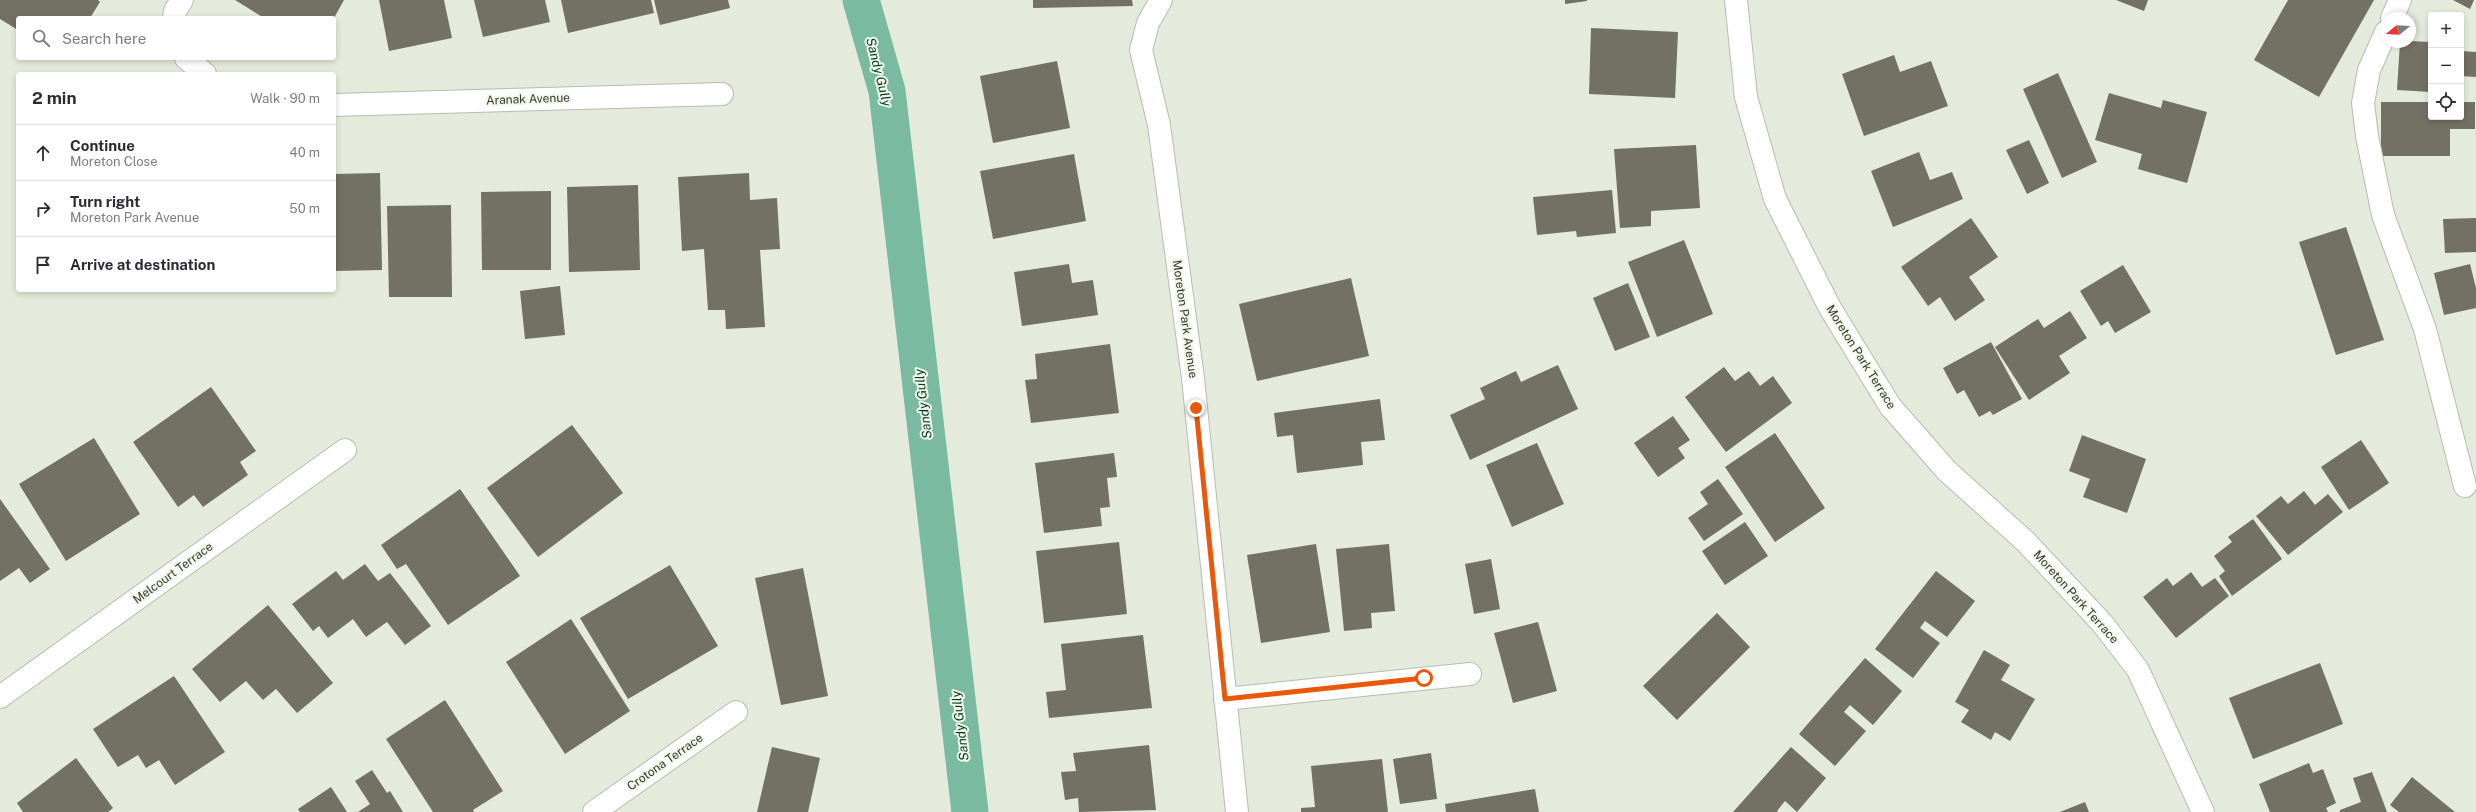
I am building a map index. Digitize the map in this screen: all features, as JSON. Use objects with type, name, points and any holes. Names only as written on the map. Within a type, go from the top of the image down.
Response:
[{"type":"street","points":[[174,16],[175,11],[182,0]]},
{"type":"street","name":"Moreton Park Avenue","points":[[1161,0],[1148,24],[1141,50],[1159,125],[1194,378],[1237,812]]},
{"type":"street","name":"Moreton Park Terrace","points":[[1736,0],[1746,97],[1775,200],[1830,308],[1890,406],[1947,471],[2024,541],[2102,623],[2138,670],[2203,812]]},
{"type":"street","points":[[2395,12],[2400,0]]},
{"type":"street","points":[[2380,45],[2369,70],[2363,103],[2367,136],[2384,216],[2425,329],[2465,486]]},
{"type":"street","points":[[188,60],[203,72]]},
{"type":"street","name":"Aranak Avenue","points":[[336,105],[722,94]]},
{"type":"street","name":"Melcourt Terrace","points":[[0,696],[346,450]]},
{"type":"street","points":[[1225,699],[1470,674]]},
{"type":"street","name":"Crotona Terrace","points":[[594,812],[736,712]]},
{"type":"building","points":[[0,0],[98,0],[100,2],[91,16],[16,16],[16,29],[0,19]]},
{"type":"building","points":[[235,0],[344,0],[335,16],[261,16]]},
{"type":"building","points":[[379,0],[444,0],[452,38],[389,51]]},
{"type":"building","points":[[474,0],[545,0],[550,22],[483,37]]},
{"type":"building","points":[[561,0],[651,0],[654,13],[568,33]]},
{"type":"building","points":[[654,0],[728,0],[730,8],[660,25]]},
{"type":"building","points":[[1033,0],[1132,0],[1133,6],[1033,8]]},
{"type":"building","points":[[1565,0],[1587,0],[1587,1],[1565,4]]},
{"type":"building","points":[[2116,0],[2148,0],[2144,11]]},
{"type":"building","points":[[2288,0],[2374,0],[2319,97],[2254,60]]},
{"type":"building","points":[[2453,0],[2474,0],[2470,9]]},
{"type":"building","points":[[1591,28],[1678,32],[1675,98],[1589,94]]},
{"type":"building","points":[[2416,41],[2428,42],[2428,92],[2397,90],[2400,48],[2416,48]]},
{"type":"building","points":[[2464,51],[2476,52],[2476,77],[2464,76]]},
{"type":"building","points":[[1894,55],[1900,72],[1931,61],[1948,106],[1864,136],[1842,74]]},
{"type":"building","points":[[1057,61],[1070,128],[993,143],[980,76]]},
{"type":"building","points":[[2058,73],[2097,162],[2062,178],[2023,89]]},
{"type":"building","points":[[2109,93],[2161,108],[2163,100],[2207,112],[2187,183],[2138,169],[2142,154],[2095,140]]},
{"type":"building","points":[[2381,102],[2428,102],[2428,120],[2464,120],[2464,102],[2475,102],[2475,129],[2450,129],[2450,156],[2381,156]]},
{"type":"building","points":[[2029,140],[2049,183],[2027,194],[2006,150]]},
{"type":"building","points":[[1696,145],[1700,208],[1651,211],[1651,226],[1620,228],[1614,149]]},
{"type":"building","points":[[1919,152],[1930,180],[1952,172],[1963,199],[1893,227],[1871,171]]},
{"type":"building","points":[[1074,154],[1086,221],[993,239],[980,171]]},
{"type":"building","points":[[380,173],[382,270],[336,271],[336,174]]},
{"type":"building","points":[[749,173],[750,200],[777,198],[780,249],[760,250],[765,327],[726,329],[725,310],[708,310],[704,249],[682,251],[678,177]]},
{"type":"building","points":[[638,185],[640,270],[569,272],[567,187]]},
{"type":"building","points":[[1612,190],[1616,233],[1577,237],[1576,231],[1537,235],[1533,197]]},
{"type":"building","points":[[551,191],[551,270],[482,270],[481,192]]},
{"type":"building","points":[[451,205],[452,297],[389,297],[387,206]]},
{"type":"building","points":[[1971,218],[1998,257],[1969,277],[1985,300],[1955,321],[1940,297],[1928,306],[1901,267]]},
{"type":"building","points":[[2476,218],[2476,252],[2445,253],[2443,219]]},
{"type":"building","points":[[2346,227],[2384,340],[2336,355],[2299,242]]},
{"type":"building","points":[[1684,240],[1713,314],[1657,337],[1628,262]]},
{"type":"building","points":[[1069,264],[1072,283],[1093,280],[1098,315],[1022,326],[1014,272]]},
{"type":"building","points":[[2470,264],[2476,288],[2476,308],[2444,315],[2434,273]]},
{"type":"building","points":[[2123,265],[2151,312],[2115,333],[2108,321],[2101,326],[2080,291]]},
{"type":"building","points":[[1351,278],[1369,356],[1257,381],[1239,304]]},
{"type":"building","points":[[1628,283],[1650,337],[1615,351],[1593,298]]},
{"type":"building","points":[[560,286],[565,335],[525,339],[520,291]]},
{"type":"building","points":[[2070,311],[2087,338],[2059,356],[2070,373],[2029,400],[1995,347],[2038,319],[2044,328]]},
{"type":"building","points":[[1991,342],[2022,399],[1993,415],[1990,411],[1979,417],[1964,390],[1957,394],[1943,368]]},
{"type":"building","points":[[1110,344],[1119,413],[1031,423],[1025,380],[1037,379],[1035,354]]},
{"type":"building","points":[[1558,365],[1578,409],[1470,460],[1450,415],[1485,399],[1480,388],[1516,371],[1521,382]]},
{"type":"building","points":[[1724,367],[1735,381],[1749,371],[1760,386],[1773,376],[1792,403],[1726,452],[1685,397]]},
{"type":"building","points":[[211,387],[256,451],[240,462],[248,475],[203,507],[194,495],[178,507],[133,442]]},
{"type":"building","points":[[1380,399],[1385,440],[1361,442],[1363,465],[1297,473],[1293,435],[1277,437],[1274,413]]},
{"type":"building","points":[[1673,416],[1690,440],[1678,448],[1685,458],[1658,477],[1634,443]]},
{"type":"building","points":[[572,425],[623,493],[538,557],[487,488]]},
{"type":"building","points":[[1775,433],[1825,508],[1775,542],[1725,467]]},
{"type":"building","points":[[2082,435],[2146,459],[2127,513],[2083,497],[2090,479],[2069,471]]},
{"type":"building","points":[[94,438],[140,514],[66,561],[19,484]]},
{"type":"building","points":[[2361,440],[2389,483],[2349,510],[2321,467]]},
{"type":"building","points":[[1537,443],[1564,504],[1512,527],[1486,465]]},
{"type":"building","points":[[1114,453],[1117,477],[1107,478],[1110,507],[1100,508],[1102,526],[1044,533],[1035,463]]},
{"type":"building","points":[[1718,479],[1743,514],[1704,541],[1688,518],[1708,504],[1700,492]]},
{"type":"building","points":[[460,489],[520,576],[448,625],[406,564],[397,569],[381,545]]},
{"type":"building","points":[[2304,491],[2315,505],[2328,494],[2343,512],[2288,555],[2256,516],[2281,496],[2288,504]]},
{"type":"building","points":[[0,499],[50,569],[30,583],[19,568],[0,581]]},
{"type":"building","points":[[2253,519],[2282,559],[2232,596],[2219,576],[2225,571],[2214,556],[2232,542],[2228,537]]},
{"type":"building","points":[[1745,522],[1768,556],[1725,585],[1702,551]]},
{"type":"building","points":[[1119,542],[1127,614],[1044,623],[1036,551]]},
{"type":"building","points":[[1316,544],[1330,632],[1261,643],[1247,555]]},
{"type":"building","points":[[1389,544],[1395,611],[1371,613],[1372,628],[1344,631],[1336,549]]},
{"type":"building","points":[[1491,559],[1500,609],[1474,614],[1465,564]]},
{"type":"building","points":[[365,564],[378,581],[390,573],[431,626],[405,645],[387,622],[366,637],[353,619],[328,638],[319,626],[313,631],[292,604],[336,571],[343,580]]},
{"type":"building","points":[[670,565],[718,646],[628,699],[580,618]]},
{"type":"building","points":[[803,568],[828,696],[781,705],[755,578]]},
{"type":"building","points":[[1936,571],[1975,601],[1947,637],[1925,621],[1920,628],[1940,643],[1913,678],[1875,649]]},
{"type":"building","points":[[2191,572],[2202,587],[2215,578],[2229,596],[2176,638],[2143,597],[2167,578],[2173,586]]},
{"type":"building","points":[[268,605],[333,683],[297,713],[276,689],[263,700],[246,681],[220,702],[192,669]]},
{"type":"building","points":[[1717,613],[1750,647],[1677,720],[1643,686]]},
{"type":"building","points":[[571,619],[630,711],[565,754],[506,662]]},
{"type":"building","points":[[1538,622],[1557,691],[1513,703],[1494,633]]},
{"type":"building","points":[[1143,635],[1152,708],[1049,718],[1046,692],[1066,690],[1061,644]]},
{"type":"building","points":[[1984,650],[2010,665],[2001,680],[2035,699],[2010,741],[1995,732],[1991,740],[1961,722],[1969,710],[1955,702]]},
{"type":"building","points":[[1865,658],[1902,691],[1873,725],[1850,705],[1844,712],[1866,731],[1835,766],[1799,734]]},
{"type":"building","points":[[2320,663],[2343,724],[2253,759],[2229,698]]},
{"type":"building","points":[[174,676],[225,752],[175,785],[159,760],[146,768],[138,755],[118,767],[93,729]]},
{"type":"building","points":[[445,700],[503,791],[473,810],[474,812],[433,812],[386,739]]},
{"type":"building","points":[[1149,745],[1156,810],[1079,812],[1078,798],[1065,800],[1061,772],[1076,771],[1073,753]]},
{"type":"building","points":[[772,747],[820,758],[808,812],[757,812]]},
{"type":"building","points":[[1791,747],[1826,778],[1797,812],[1785,801],[1777,811],[1778,812],[1733,812]]},
{"type":"building","points":[[1431,753],[1437,799],[1400,804],[1393,759]]},
{"type":"building","points":[[76,758],[113,808],[108,812],[23,812],[17,803]]},
{"type":"building","points":[[1382,759],[1388,812],[1301,812],[1301,808],[1315,807],[1311,766]]},
{"type":"building","points":[[2309,763],[2313,773],[2323,769],[2336,803],[2326,808],[2328,812],[2270,812],[2259,784]]},
{"type":"building","points":[[372,770],[387,793],[390,791],[403,812],[358,812],[370,804],[355,781]]},
{"type":"building","points":[[2372,772],[2387,812],[2340,812],[2340,810],[2361,802],[2353,778]]},
{"type":"building","points":[[2412,777],[2455,812],[2399,812],[2390,805]]},
{"type":"building","points":[[331,787],[347,812],[300,812],[298,809]]},
{"type":"building","points":[[1535,789],[1539,812],[1446,812],[1445,804]]},
{"type":"building","points":[[2085,802],[2089,812],[2060,812]]},
{"type":"waterway","name":"Sandy Gully","points":[[861,0],[887,91],[970,812]]},
{"type":"route","points":[[1196,408],[1225,699],[1424,678]]}]
